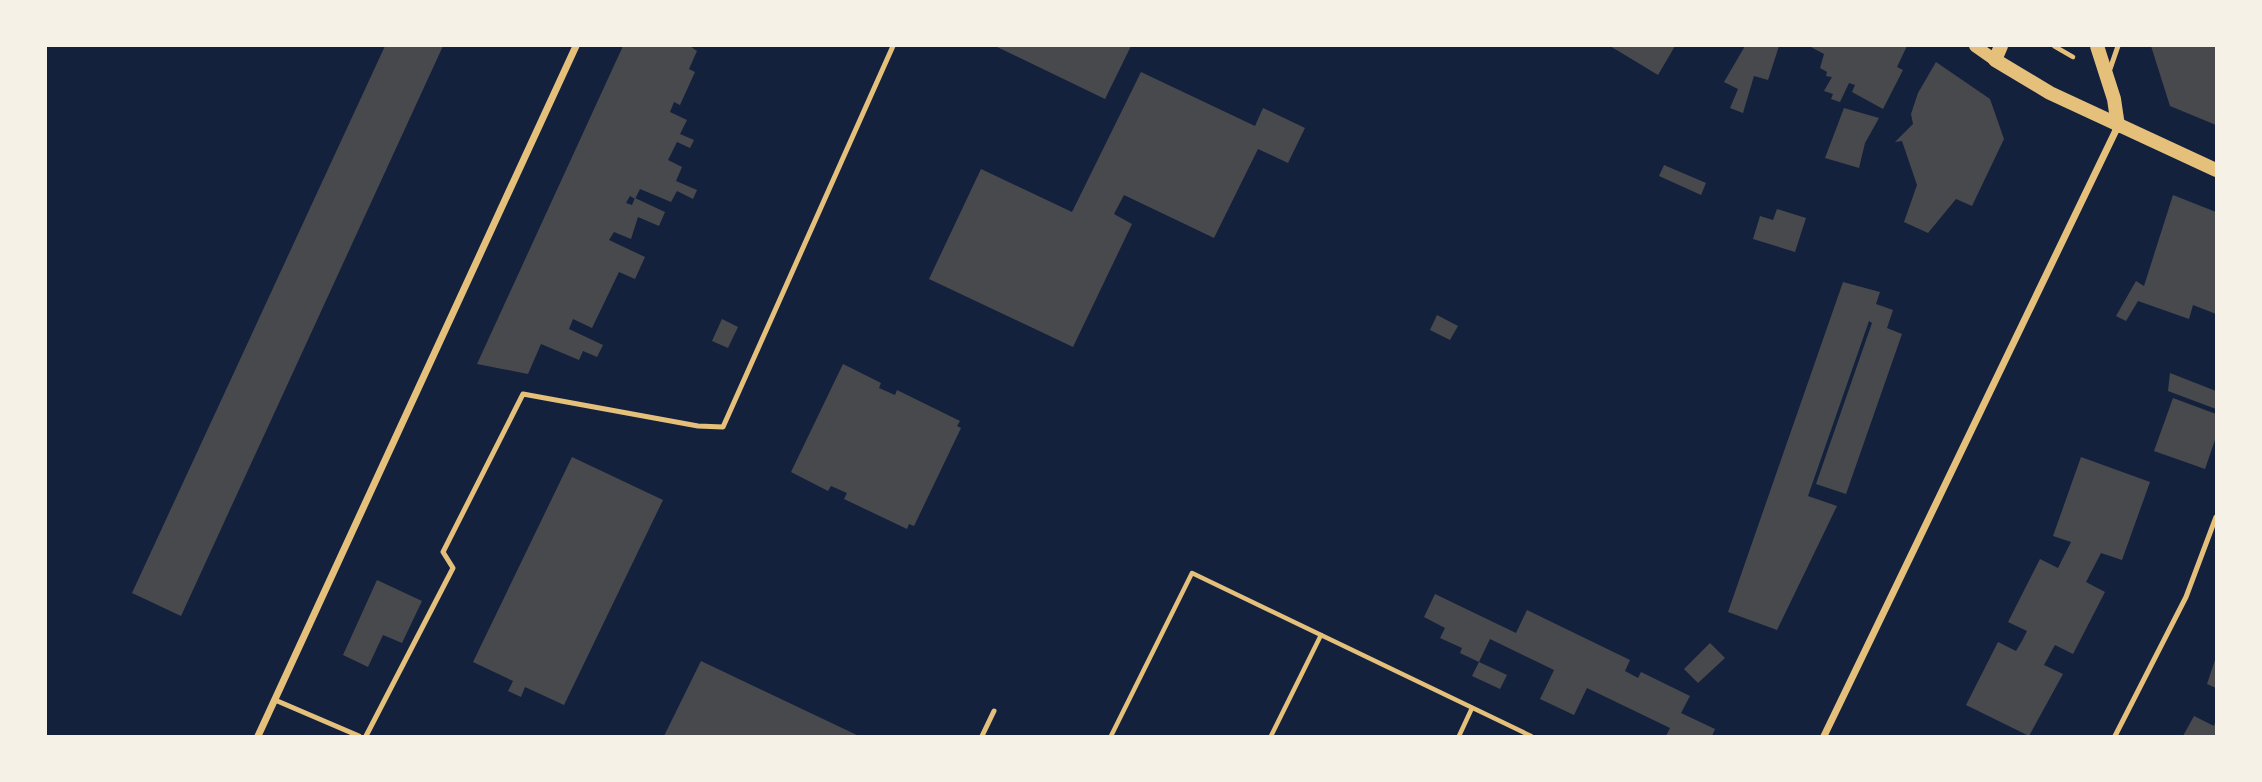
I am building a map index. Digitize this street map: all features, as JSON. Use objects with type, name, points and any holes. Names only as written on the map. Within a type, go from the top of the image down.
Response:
[{"type":"main road","points":[[2001,46],[1996,60],[2050,93],[2118,127],[2217,170]]},
{"type":"main road","points":[[2097,46],[2107,76],[2118,127]]},
{"type":"street","points":[[258,737],[576,46]]},
{"type":"street","points":[[1975,46],[1996,60]]},
{"type":"street","points":[[1824,737],[2118,127]]},
{"type":"lane","points":[[366,737],[453,568],[443,552],[523,394],[698,426],[723,427],[893,46]]},
{"type":"lane","points":[[2107,76],[2118,46]]},
{"type":"lane","points":[[2115,737],[2186,597],[2217,517]]},
{"type":"lane","points":[[275,700],[359,737]]},
{"type":"lane","points":[[982,737],[994,711]]},
{"type":"path","points":[[1111,737],[1192,573],[1531,737]]},
{"type":"path","points":[[1271,737],[1321,635]]},
{"type":"path","points":[[1459,737],[1472,708]]},
{"type":"building","points":[[385,46],[443,46],[181,616],[132,593]]},
{"type":"building","points":[[623,46],[690,46],[697,51],[689,69],[695,72],[680,105],[674,102],[670,112],[687,120],[680,134],[694,140],[690,148],[677,142],[668,160],[682,167],[676,181],[697,190],[693,199],[677,191],[671,202],[640,189],[635,198],[665,212],[659,226],[638,217],[631,239],[614,232],[609,240],[645,257],[635,279],[619,272],[592,328],[573,319],[569,329],[603,345],[597,357],[583,351],[579,360],[541,344],[528,374],[477,364]],"holes":[[[630,196],[635,199],[632,205],[626,203]]]},
{"type":"building","points":[[995,46],[1131,46],[1105,99]]},
{"type":"building","points":[[1610,46],[1675,46],[1658,75]]},
{"type":"building","points":[[1745,46],[1779,46],[1768,80],[1754,76],[1743,113],[1730,108],[1738,89],[1724,82]]},
{"type":"building","points":[[1809,46],[1907,46],[1897,67],[1903,70],[1883,109],[1852,92],[1855,85],[1849,83],[1840,102],[1831,99],[1833,94],[1824,91],[1832,77],[1826,76],[1827,72],[1820,68],[1824,54]]},
{"type":"building","points":[[2151,46],[2216,46],[2216,125],[2170,106]]},
{"type":"building","points":[[1936,62],[1990,99],[2004,139],[1972,206],[1956,199],[1928,233],[1904,222],[1917,185],[1902,141],[1895,142],[1913,124],[1911,114],[1918,93]]},
{"type":"building","points":[[1141,72],[1255,126],[1263,108],[1305,128],[1288,163],[1258,149],[1214,238],[1124,195],[1114,214],[1132,224],[1073,347],[929,279],[981,169],[1072,212]]},
{"type":"building","points":[[1844,108],[1879,118],[1865,143],[1859,168],[1825,158]]},
{"type":"building","points":[[1664,165],[1706,183],[1701,195],[1659,176]]},
{"type":"building","points":[[2173,195],[2216,212],[2216,314],[2193,305],[2189,319],[2138,301],[2126,321],[2116,316],[2136,281],[2144,286]]},
{"type":"building","points":[[1777,209],[1806,218],[1795,252],[1753,239],[1760,216],[1773,220]]},
{"type":"building","points":[[1843,282],[1880,292],[1876,304],[1893,310],[1887,328],[1902,334],[1846,494],[1816,484],[1872,323],[1869,321],[1808,496],[1837,506],[1777,630],[1728,612]]},
{"type":"building","points":[[1437,315],[1458,326],[1450,340],[1430,330]]},
{"type":"building","points":[[722,319],[738,327],[728,348],[712,341]]},
{"type":"building","points":[[843,364],[881,383],[879,388],[895,395],[897,390],[960,421],[957,426],[961,428],[914,526],[909,524],[907,529],[844,499],[847,493],[831,486],[828,491],[791,472]]},
{"type":"building","points":[[2170,373],[2216,391],[2216,409],[2168,391]]},
{"type":"building","points":[[2173,398],[2216,414],[2216,437],[2205,469],[2154,451]]},
{"type":"building","points":[[572,457],[663,500],[564,705],[525,687],[521,697],[508,691],[513,681],[473,662]]},
{"type":"building","points":[[2081,457],[2150,482],[2122,560],[2101,553],[2086,582],[2105,592],[2073,654],[2055,645],[2044,665],[2063,674],[2029,736],[1966,705],[1998,642],[2016,651],[2022,641],[2027,631],[2008,622],[2040,559],[2058,568],[2071,542],[2053,536]]},
{"type":"building","points":[[377,580],[422,601],[402,643],[383,635],[368,667],[343,655]]},
{"type":"building","points":[[1435,594],[1516,633],[1527,610],[1630,660],[1625,671],[1638,678],[1641,672],[1690,696],[1681,713],[1715,729],[1712,736],[1666,736],[1670,728],[1587,688],[1574,715],[1540,699],[1554,670],[1490,639],[1479,662],[1460,653],[1462,648],[1440,638],[1445,628],[1424,617]]},
{"type":"building","points":[[1710,643],[1725,658],[1698,683],[1684,669]]},
{"type":"building","points":[[2216,657],[2216,688],[2207,684]]},
{"type":"building","points":[[701,661],[859,736],[664,736]]},
{"type":"building","points":[[1479,662],[1507,675],[1500,689],[1472,676]]},
{"type":"building","points":[[2194,716],[2214,726],[2216,719],[2216,736],[2183,736]]}]
